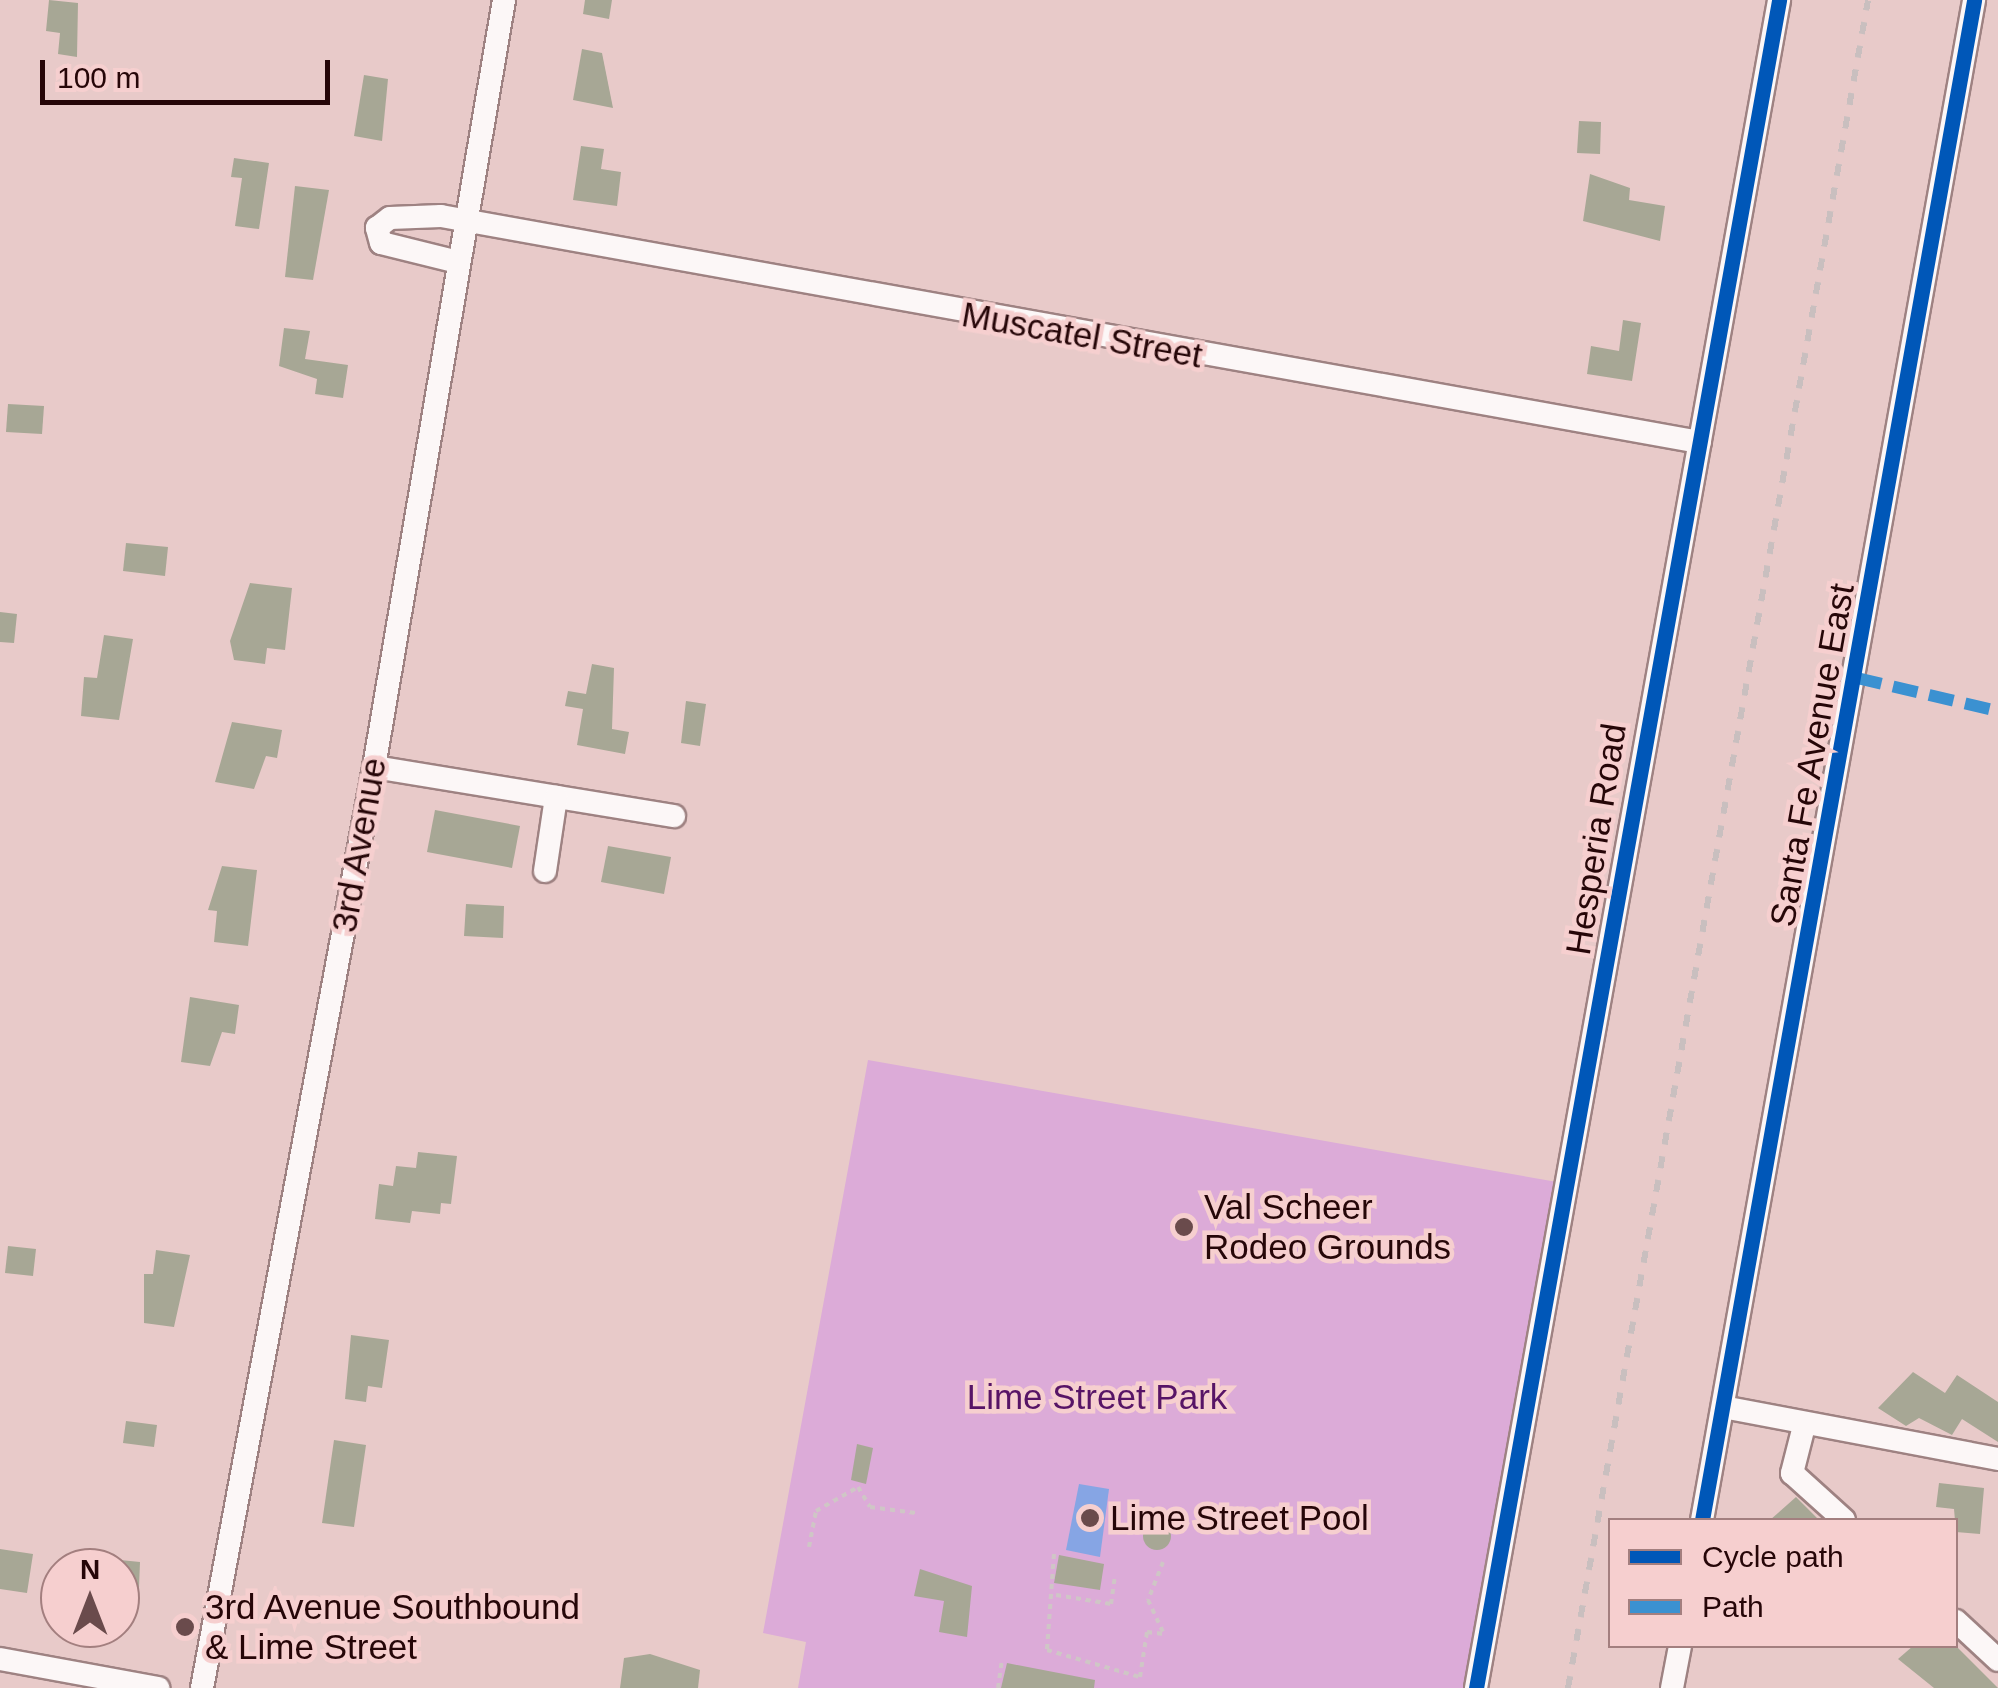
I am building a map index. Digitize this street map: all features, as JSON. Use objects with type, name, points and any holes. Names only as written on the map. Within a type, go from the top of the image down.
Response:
[{"type":"street","name":"3rd Avenue","points":[[202,1688],[374,767],[504,0]]},
{"type":"street","name":"Hesperia Road","points":[[1476,1688],[1778,0]]},
{"type":"street","name":"Santa Fe Avenue East","points":[[1702,1518],[1974,0]]},
{"type":"street","name":"Muscatel Street","points":[[458,262],[381,243],[377,228],[417,214],[465,220],[1700,442]]},
{"type":"street","points":[[374,767],[674,816]]},
{"type":"street","points":[[545,871],[556,797]]},
{"type":"street","points":[[1723,1407],[1804,1426],[1998,1459]]},
{"type":"street","points":[[1804,1426],[1792,1473],[1842,1518]]},
{"type":"street","points":[[1958,1623],[1998,1660]]},
{"type":"street","points":[[1672,1688],[1680,1648]]},
{"type":"street","points":[[0,1659],[158,1688]]},
{"type":"path","points":[[808,1547],[816,1511],[858,1487],[870,1507],[916,1513]]},
{"type":"path","points":[[1054,1554],[1048,1594],[1110,1604],[1114,1574]]},
{"type":"path","points":[[1135,1688],[1147,1632],[1164,1634],[1148,1600],[1163,1562]]},
{"type":"path","points":[[1056,1595],[1047,1650],[1137,1676]]},
{"type":"path","points":[[998,1688],[1002,1660]]},
{"type":"green space","name":"Lime Street Park","points":[[868,1060],[1557,1182],[1467,1688],[798,1688],[806,1642],[763,1633]]},
{"type":"water","points":[[1079,1484],[1109,1489],[1100,1557],[1066,1550]]},
{"type":"building","points":[[49,0],[78,3],[77,57],[58,54],[60,33],[46,31]]},
{"type":"building","points":[[585,0],[612,0],[609,19],[583,14]]},
{"type":"building","points":[[582,49],[602,53],[613,108],[573,100]]},
{"type":"building","points":[[364,75],[388,79],[382,141],[354,136]]},
{"type":"building","points":[[1579,121],[1601,122],[1600,154],[1577,153]]},
{"type":"building","points":[[581,146],[604,149],[601,169],[621,172],[617,206],[573,200]]},
{"type":"building","points":[[234,158],[269,163],[259,229],[235,226],[242,178],[231,177]]},
{"type":"building","points":[[1590,174],[1630,188],[1629,200],[1665,206],[1660,241],[1583,221]]},
{"type":"building","points":[[295,186],[329,190],[313,280],[285,277]]},
{"type":"building","points":[[1623,320],[1641,323],[1632,381],[1587,374],[1591,346],[1619,351]]},
{"type":"building","points":[[284,328],[310,331],[305,359],[348,365],[343,398],[315,394],[317,379],[279,366]]},
{"type":"building","points":[[8,404],[44,406],[42,434],[6,432]]},
{"type":"building","points":[[126,543],[168,547],[165,576],[123,571]]},
{"type":"building","points":[[250,583],[292,588],[285,650],[267,648],[265,664],[234,660],[230,641]]},
{"type":"building","points":[[0,612],[17,614],[14,643],[0,642]]},
{"type":"building","points":[[104,635],[133,639],[119,720],[81,716],[84,677],[97,678]]},
{"type":"building","points":[[592,664],[614,668],[612,729],[629,732],[625,754],[577,745],[583,709],[565,706],[568,691],[586,694]]},
{"type":"building","points":[[686,701],[706,704],[700,746],[681,743]]},
{"type":"building","points":[[232,722],[282,730],[277,758],[266,756],[254,789],[215,782]]},
{"type":"building","points":[[435,810],[520,826],[512,868],[427,852]]},
{"type":"building","points":[[608,846],[671,857],[664,894],[601,882]]},
{"type":"building","points":[[222,866],[257,870],[248,946],[214,942],[217,911],[208,910]]},
{"type":"building","points":[[466,904],[504,906],[503,938],[464,936]]},
{"type":"building","points":[[190,997],[239,1005],[235,1034],[222,1032],[210,1066],[181,1062]]},
{"type":"building","points":[[418,1152],[457,1156],[451,1204],[441,1203],[440,1214],[412,1211],[410,1223],[375,1219],[379,1184],[393,1186],[396,1166],[416,1168]]},
{"type":"building","points":[[8,1246],[36,1249],[33,1276],[5,1273]]},
{"type":"building","points":[[156,1250],[190,1255],[174,1327],[144,1323],[144,1274],[153,1274]]},
{"type":"building","points":[[351,1335],[389,1340],[382,1388],[368,1386],[366,1402],[345,1399]]},
{"type":"building","points":[[1913,1372],[1945,1393],[1957,1375],[1998,1402],[1998,1442],[1962,1419],[1952,1435],[1919,1418],[1906,1426],[1878,1408]]},
{"type":"building","points":[[126,1421],[157,1425],[154,1447],[123,1443]]},
{"type":"building","points":[[334,1440],[366,1445],[354,1527],[322,1523]]},
{"type":"building","points":[[857,1444],[873,1448],[866,1484],[851,1480]]},
{"type":"building","points":[[1939,1483],[1984,1488],[1980,1534],[1958,1532],[1954,1509],[1936,1507]]},
{"type":"building","points":[[1796,1497],[1817,1518],[1772,1518]]},
{"type":"building","points":[[1157,1522],[1167,1526],[1171,1536],[1167,1546],[1157,1550],[1147,1546],[1143,1536],[1147,1526]]},
{"type":"building","points":[[0,1549],[33,1554],[27,1593],[0,1589]]},
{"type":"building","points":[[1059,1555],[1104,1564],[1100,1590],[1054,1583]]},
{"type":"building","points":[[920,1569],[972,1586],[967,1637],[939,1632],[944,1601],[914,1596]]},
{"type":"building","points":[[1911,1648],[1958,1648],[1998,1688],[1934,1688],[1898,1659]]},
{"type":"building","points":[[650,1654],[700,1670],[698,1688],[620,1688],[624,1658]]},
{"type":"building","points":[[1007,1663],[1095,1680],[1094,1688],[1001,1688]]},
{"type":"railway","points":[[1568,1688],[1868,0]]},
{"type":"marked path","points":[[1857,678],[1998,711]]},
{"type":"cycle path","points":[[1476,1688],[1779,0]]},
{"type":"cycle path","points":[[1702,1518],[1974,0]]},
{"type":"place","name":"Val Scheer Rodeo Grounds","points":[[1184,1227]]},
{"type":"place","name":"Lime Street Pool","points":[[1090,1518]]},
{"type":"place","name":"3rd Avenue Southbound & Lime Street","points":[[185,1627]]}]
